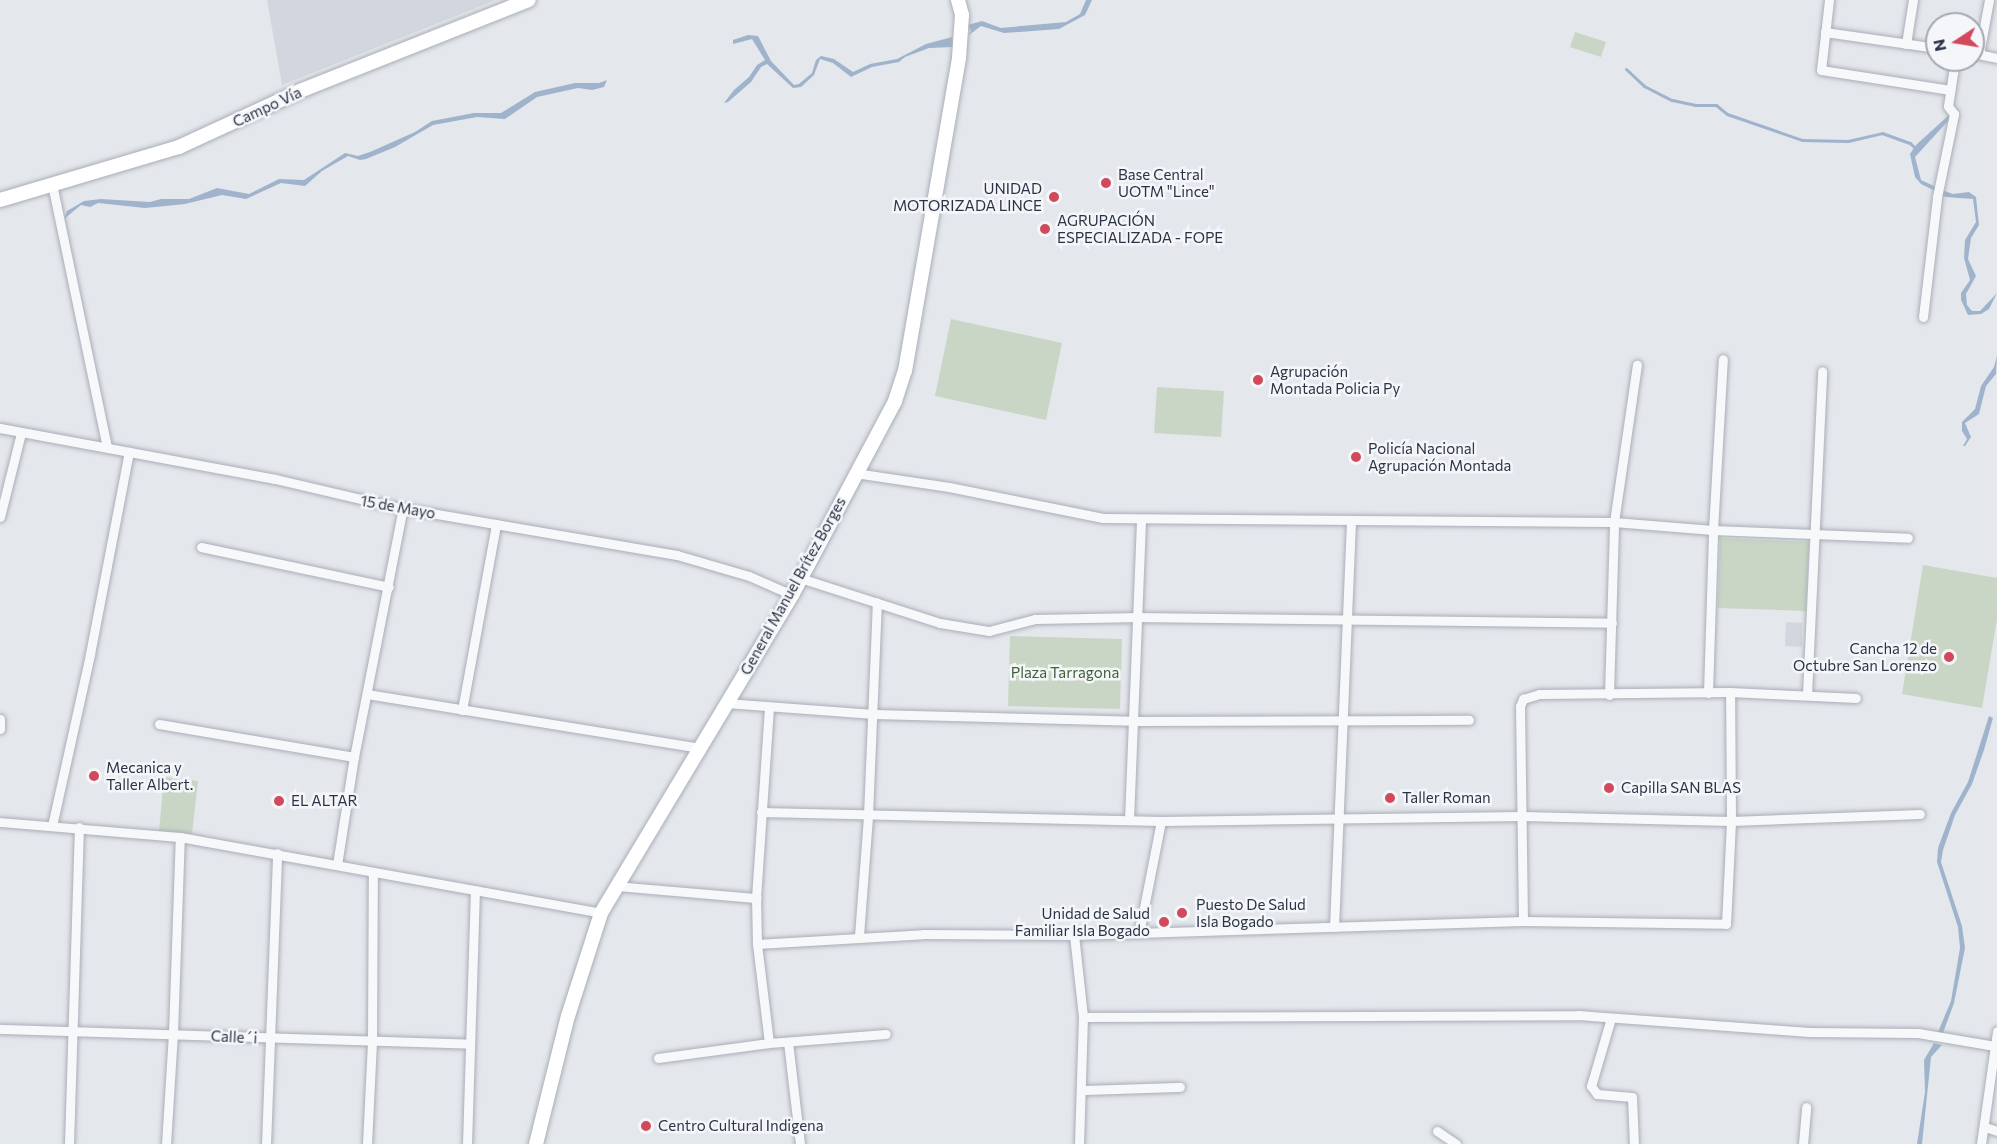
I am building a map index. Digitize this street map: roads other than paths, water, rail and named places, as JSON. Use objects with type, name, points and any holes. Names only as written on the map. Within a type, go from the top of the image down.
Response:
[{"type":"street","name":"Campo Vía","points":[[0,200],[179,147],[300,91],[530,0]]},
{"type":"street","name":"General Manuel Brítez Borges","points":[[536,1144],[570,1006],[601,913],[792,595],[855,473],[895,402],[905,371],[962,38],[962,15],[958,0]]},
{"type":"street","points":[[1828,0],[1821,70],[1950,90]]},
{"type":"street","points":[[1906,44],[1913,0]]},
{"type":"street","points":[[1985,17],[1989,0]]},
{"type":"street","points":[[1825,32],[1925,46]]},
{"type":"street","points":[[1923,317],[1938,197],[1954,117],[1948,106],[1953,72]]},
{"type":"street","points":[[52,184],[107,447]]},
{"type":"street","points":[[1708,693],[1713,530],[1724,359]]},
{"type":"street","points":[[1610,695],[1614,522],[1637,365]]},
{"type":"street","points":[[1807,694],[1822,371]]},
{"type":"street","name":"15 de Mayo","points":[[0,428],[107,447],[403,508],[677,555],[749,576],[792,595]]},
{"type":"street","points":[[0,517],[21,433]]},
{"type":"street","points":[[52,826],[90,654],[129,452]]},
{"type":"street","points":[[855,473],[949,487],[1103,518],[1614,522],[1713,530],[1908,538]]},
{"type":"street","points":[[337,865],[354,757],[403,508]]},
{"type":"street","points":[[1129,820],[1139,617],[1141,519]]},
{"type":"street","points":[[1335,927],[1351,520]]},
{"type":"street","points":[[462,710],[496,524]]},
{"type":"street","points":[[201,547],[389,587]]},
{"type":"street","points":[[800,578],[940,623],[989,631],[1035,619],[1139,617],[1612,623]]},
{"type":"street","points":[[859,936],[868,815],[877,602]]},
{"type":"street","points":[[757,944],[859,936],[1074,935],[1523,921],[1726,924],[1731,821],[1730,692]]},
{"type":"street","points":[[1523,921],[1520,706],[1523,699],[1539,694],[1730,692],[1856,698]]},
{"type":"street","points":[[367,694],[699,748]]},
{"type":"street","points":[[726,703],[873,714],[1133,721],[1469,720]]},
{"type":"street","points":[[769,706],[756,898],[757,944],[769,1043]]},
{"type":"street","points":[[0,719],[0,729]]},
{"type":"street","points":[[159,724],[354,757]]},
{"type":"street","points":[[761,812],[1161,821],[1522,816],[1731,821],[1920,814]]},
{"type":"street","points":[[1139,933],[1161,821]]},
{"type":"street","points":[[0,822],[180,837],[601,913]]},
{"type":"street","points":[[69,1144],[79,827]]},
{"type":"street","points":[[166,1144],[173,1033],[180,837]]},
{"type":"street","points":[[266,1144],[268,1039],[277,853]]},
{"type":"street","points":[[367,1144],[372,1040],[373,873]]},
{"type":"street","points":[[616,886],[756,898]]},
{"type":"street","points":[[467,1144],[468,1044],[475,890]]},
{"type":"street","points":[[1074,935],[1083,1017],[1079,1144]]},
{"type":"street","points":[[1083,1017],[1586,1015],[1809,1032],[1918,1033],[1995,1046]]},
{"type":"street","points":[[1611,1018],[1591,1086],[1597,1094],[1632,1097],[1634,1144]]},
{"type":"street","name":"Calle´i","points":[[0,1029],[468,1044]]},
{"type":"street","points":[[1981,1144],[1997,1031]]},
{"type":"street","points":[[658,1058],[769,1043],[886,1034]]},
{"type":"street","points":[[788,1042],[800,1144]]},
{"type":"street","points":[[1082,1090],[1180,1087]]},
{"type":"street","points":[[1803,1144],[1806,1107]]},
{"type":"street","points":[[1985,1127],[1997,1131]]},
{"type":"street","points":[[1437,1131],[1456,1144]]},
{"type":"water","points":[[1086,0],[1092,0],[1085,15],[1059,29],[1004,33],[981,26],[969,35],[971,31],[968,25],[982,21],[1001,28],[1066,22],[1080,14]]},
{"type":"water","points":[[748,35],[758,36],[771,61],[794,85],[799,84],[812,73],[816,60],[821,56],[834,59],[853,72],[870,64],[897,59],[926,44],[952,37],[953,47],[929,48],[905,57],[899,62],[872,67],[851,77],[833,63],[820,59],[814,75],[801,87],[793,88],[767,64],[761,67],[751,82],[724,103],[734,90],[749,77],[757,65],[765,60],[752,39],[733,44],[733,40]]},
{"type":"water","points":[[607,80],[604,87],[592,90],[578,88],[537,97],[505,119],[477,117],[433,125],[395,147],[366,159],[360,160],[348,156],[322,171],[305,186],[281,183],[246,199],[222,195],[185,204],[145,208],[98,203],[90,207],[81,205],[64,219],[67,211],[84,201],[101,199],[150,202],[161,199],[189,199],[217,188],[249,194],[279,179],[304,180],[345,153],[358,156],[370,152],[415,132],[432,121],[474,113],[501,113],[535,92],[575,83],[599,83]]},
{"type":"water","points":[[1949,115],[1949,120],[1915,157],[1921,180],[1936,187],[1935,191],[1921,184],[1915,177],[1910,154],[1916,145]]},
{"type":"water","points":[[1942,190],[1953,194],[1969,192],[1976,197],[1979,225],[1971,238],[1968,259],[1976,276],[1966,294],[1967,305],[1972,311],[1980,311],[1997,293],[1989,309],[1981,314],[1968,315],[1961,300],[1961,293],[1970,280],[1964,258],[1965,240],[1976,222],[1973,199],[1946,197],[1941,195]]},
{"type":"water","points":[[1997,356],[1996,374],[1986,386],[1979,414],[1965,423],[1971,437],[1963,446],[1967,439],[1962,431],[1962,422],[1975,409],[1981,386],[1994,367]]},
{"type":"water","points":[[1989,716],[1993,718],[1984,750],[1972,784],[1955,815],[1941,862],[1962,926],[1965,948],[1954,1003],[1943,1033],[1938,1032],[1951,1001],[1960,948],[1958,927],[1937,862],[1938,848],[1951,813],[1968,782]]},
{"type":"water","points":[[1934,1043],[1942,1045],[1931,1057],[1922,1144],[1917,1144],[1925,1092],[1924,1060]]},
{"type":"waterway","points":[[1626,69],[1644,86],[1672,100],[1695,105],[1716,105],[1727,114],[1802,140],[1848,141],[1882,133],[1910,143],[1915,148]]},
{"type":"place","name":"Base Central UOTM \"Lince\"","points":[[1106,183]]},
{"type":"place","name":"UNIDAD MOTORIZADA LINCE","points":[[1054,197]]},
{"type":"place","name":"AGRUPACIÓN ESPECIALIZADA - FOPE","points":[[1045,229]]},
{"type":"place","name":"Agrupación Montada Policia Py","points":[[1258,380]]},
{"type":"place","name":"Policía Nacional Agrupación Montada","points":[[1356,457]]},
{"type":"place","name":"Cancha 12 de Octubre San Lorenzo","points":[[1949,657]]},
{"type":"place","name":"Mecanica y Taller Albert.","points":[[94,776]]},
{"type":"place","name":"Capilla SAN BLAS","points":[[1609,788]]},
{"type":"place","name":"Taller Roman","points":[[1390,798]]},
{"type":"place","name":"EL ALTAR","points":[[279,801]]},
{"type":"place","name":"Puesto De Salud Isla Bogado","points":[[1182,913]]},
{"type":"place","name":"Unidad de Salud Familiar Isla Bogado","points":[[1164,922]]},
{"type":"place","name":"Centro Cultural Indigena","points":[[646,1126]]},
{"type":"park label","name":"Plaza Tarragona","points":[[1065,673]]}]
